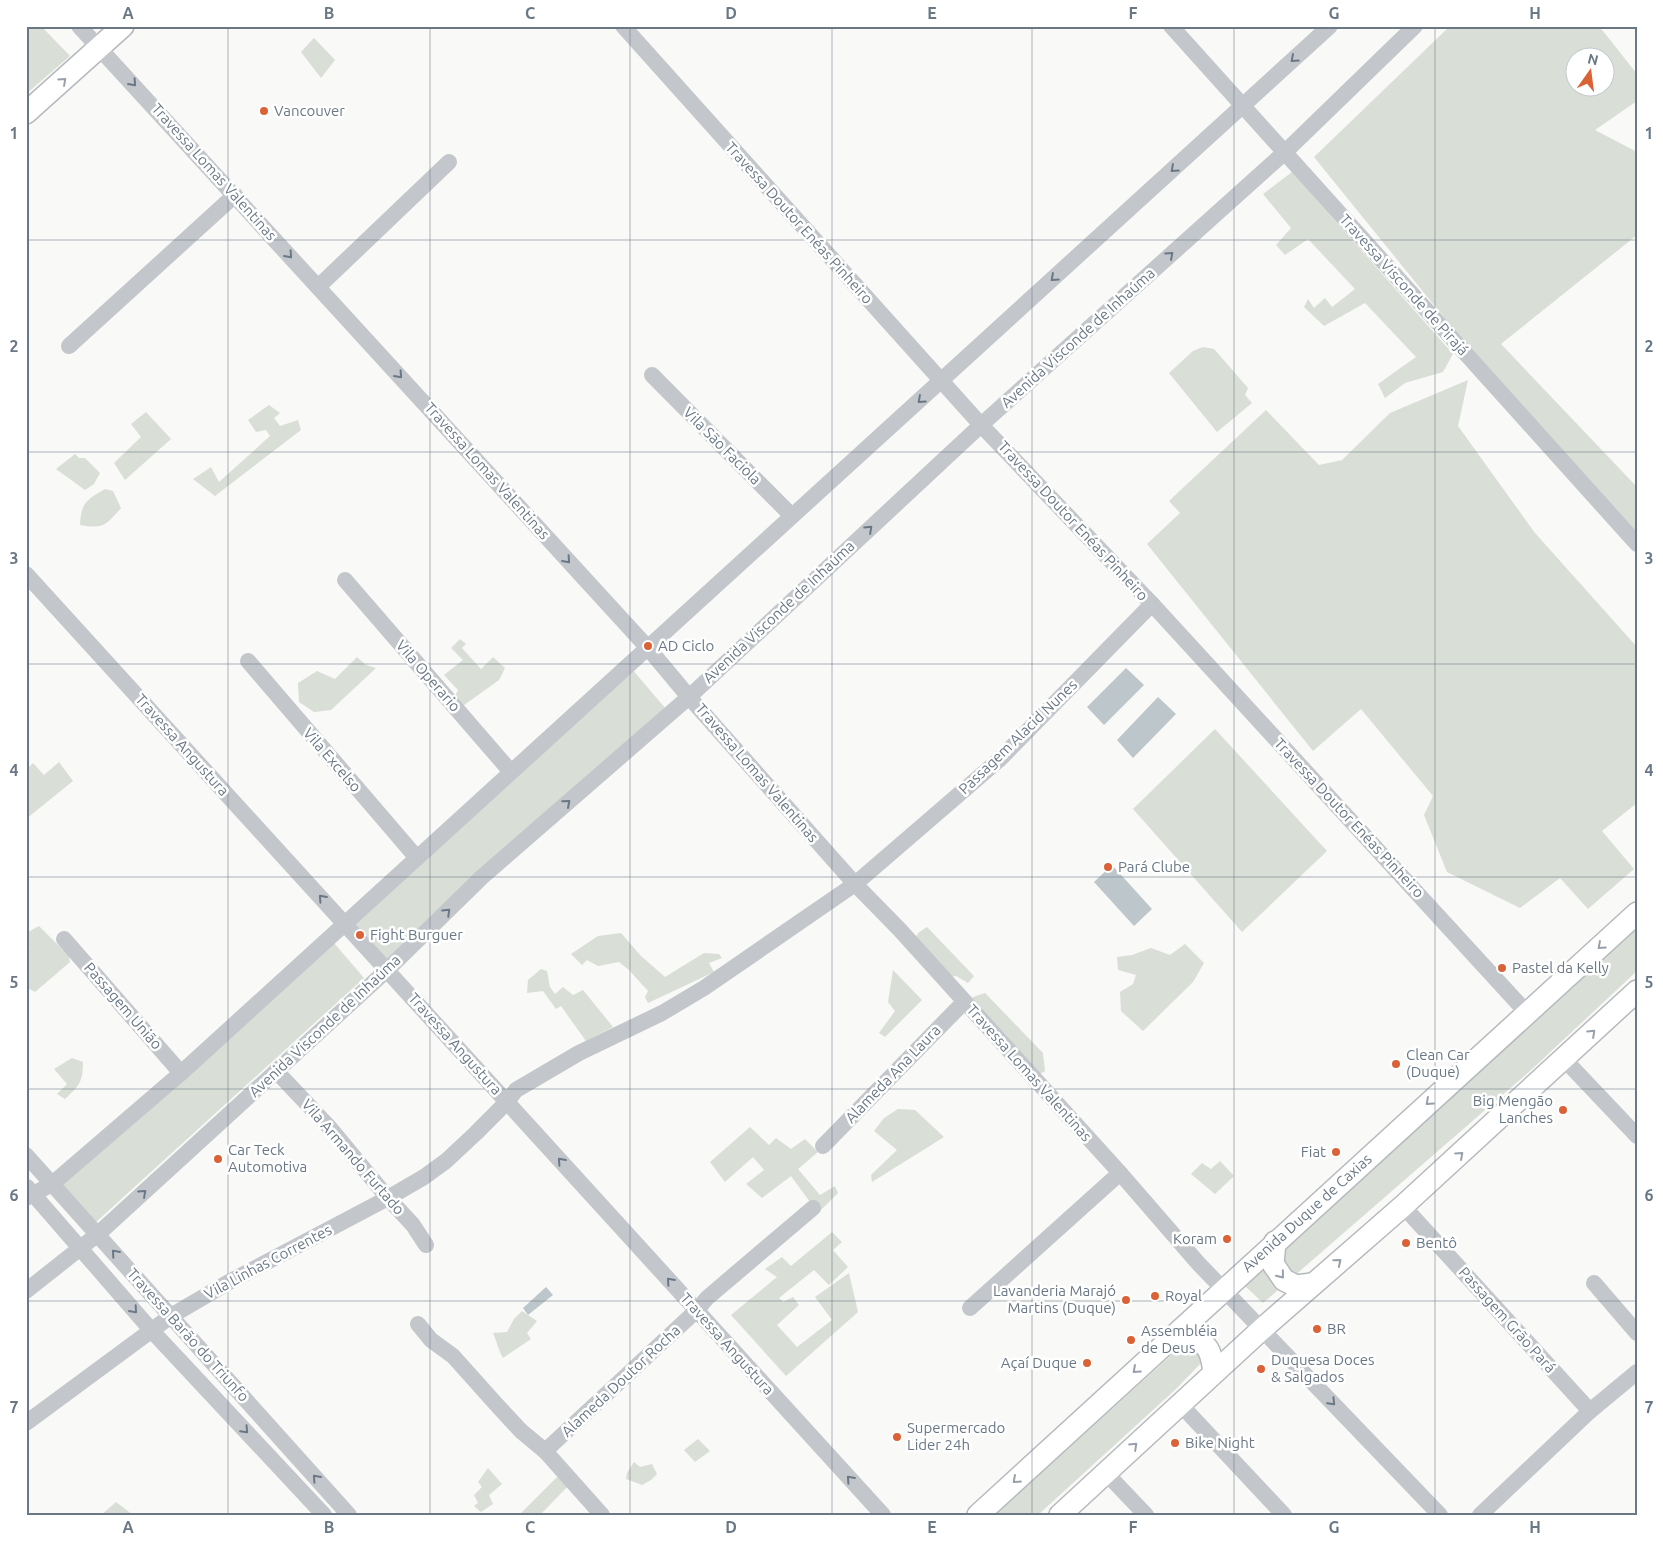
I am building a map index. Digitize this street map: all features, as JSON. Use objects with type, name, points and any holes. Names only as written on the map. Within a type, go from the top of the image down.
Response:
[{"type":"main road","points":[[26,113],[123,26]]},
{"type":"main road","name":"Avenida Duque de Caxias","points":[[978,1515],[1637,913]]},
{"type":"main road","points":[[1060,1515],[1214,1372],[1403,1206],[1637,991]]},
{"type":"main road","points":[[1275,1242],[1273,1264],[1284,1280],[1296,1286],[1312,1284]]},
{"type":"main road","points":[[1169,1340],[1189,1335],[1203,1342],[1212,1356],[1214,1372]]},
{"type":"street","name":"Travessa Lomas Valentinas","points":[[79,26],[648,648],[855,884],[900,930],[1120,1173],[1198,1263],[1440,1515]]},
{"type":"street","name":"Travessa Doutor Enéas Pinheiro","points":[[623,26],[981,425],[1152,604],[1527,1013]]},
{"type":"street","name":"Travessa Visconde de Pirajá","points":[[1171,26],[1637,544]]},
{"type":"street","points":[[37,1190],[181,1074],[1330,26]]},
{"type":"street","name":"Avenida Visconde de Inhaúma","points":[[26,1291],[98,1234],[387,970],[482,877],[689,696],[981,425],[1284,153],[1415,26]]},
{"type":"street","points":[[318,287],[450,162]]},
{"type":"street","points":[[69,346],[234,195]]},
{"type":"street","name":"Vila São Faciola","points":[[652,375],[792,516]]},
{"type":"street","name":"Travessa Angustura","points":[[26,574],[883,1515]]},
{"type":"street","name":"Vila Operario","points":[[345,580],[511,772]]},
{"type":"street","name":"Passagem Alacid Nunes","points":[[507,1102],[516,1090],[546,1072],[579,1053],[662,1013],[704,988],[855,884],[1000,759],[1152,604]]},
{"type":"street","name":"Vila Excelso","points":[[248,661],[417,858]]},
{"type":"street","name":"Passagem União","points":[[64,939],[181,1074]]},
{"type":"street","name":"Alameda Ana Laura","points":[[823,1146],[964,1002]]},
{"type":"street","points":[[1564,1059],[1637,1136]]},
{"type":"street","name":"Vila Armando Furtado","points":[[276,1071],[330,1128],[413,1225],[426,1245]]},
{"type":"street","name":"Vila Linhas Correntes","points":[[26,1422],[171,1316],[229,1282],[424,1177],[446,1161],[507,1102]]},
{"type":"street","name":"Travessa Barão do Triunfo","points":[[26,1155],[37,1190],[80,1248],[152,1331],[324,1515]]},
{"type":"street","points":[[970,1308],[1120,1173]]},
{"type":"street","name":"Travessa Barão do Triunfo","points":[[37,1190],[98,1234],[349,1515]]},
{"type":"street","name":"Passagem Grão Pará","points":[[1403,1206],[1590,1411]]},
{"type":"street","name":"Alameda Doutor Rocha","points":[[545,1451],[697,1310],[707,1298],[813,1208]]},
{"type":"street","points":[[1594,1283],[1637,1333]]},
{"type":"street","points":[[418,1324],[430,1340],[453,1356],[521,1431],[545,1451],[602,1515]]},
{"type":"street","points":[[1480,1515],[1590,1411],[1637,1372]]},
{"type":"street","points":[[1180,1404],[1284,1515]]},
{"type":"street","points":[[1106,1473],[1146,1515]]},
{"type":"shaded area","points":[[33,26],[41,26],[70,56],[26,94],[26,33]]},
{"type":"shaded area","points":[[1450,26],[1597,26],[1603,31],[1637,74],[1637,101],[1595,130],[1637,152],[1637,235],[1501,344],[1637,487],[1637,535],[1476,357],[1314,157]]},
{"type":"shaded area","points":[[314,38],[335,60],[321,78],[301,52]]},
{"type":"shaded area","points":[[1292,172],[1453,354],[1443,372],[1405,383],[1385,398],[1378,384],[1416,357],[1365,303],[1324,326],[1304,307],[1308,299],[1314,308],[1325,298],[1332,307],[1355,289],[1308,239],[1285,255],[1276,245],[1291,228],[1263,194]]},
{"type":"shaded area","points":[[1203,347],[1214,349],[1248,388],[1245,395],[1252,403],[1217,432],[1169,373],[1193,351]]},
{"type":"shaded area","points":[[1468,380],[1458,426],[1535,533],[1637,647],[1637,803],[1602,831],[1634,869],[1588,909],[1560,878],[1520,908],[1447,872],[1424,815],[1433,796],[1361,709],[1313,751],[1147,544],[1180,513],[1169,501],[1266,410],[1319,465],[1342,460],[1390,413]]},
{"type":"shaded area","points":[[269,405],[280,413],[274,418],[280,426],[298,420],[301,430],[215,496],[193,479],[211,467],[219,482],[270,436],[266,430],[256,432],[248,420]]},
{"type":"shaded area","points":[[146,412],[171,439],[125,480],[114,463],[141,437],[131,424]]},
{"type":"shaded area","points":[[75,454],[79,458],[85,458],[100,473],[94,484],[85,490],[56,469]]},
{"type":"shaded area","points":[[105,489],[113,491],[121,508],[104,525],[94,527],[80,525],[83,507],[89,499]]},
{"type":"shaded area","points":[[460,639],[466,644],[462,648],[481,669],[493,657],[505,668],[499,680],[460,708],[453,701],[458,690],[444,675],[463,660],[451,648]]},
{"type":"shaded area","points":[[357,657],[366,665],[376,668],[331,710],[314,712],[299,702],[298,683],[317,671],[335,679]]},
{"type":"shaded area","points":[[631,668],[666,709],[389,962],[354,922]]},
{"type":"shaded area","points":[[1126,668],[1144,685],[1104,725],[1087,707]]},
{"type":"shaded area","points":[[1158,697],[1176,714],[1133,758],[1117,740]]},
{"type":"shaded area","points":[[1215,729],[1327,851],[1242,932],[1133,809]]},
{"type":"shaded area","points":[[59,762],[73,781],[26,819],[26,770],[33,763],[44,775]]},
{"type":"shaded area","points":[[1112,865],[1152,909],[1134,926],[1094,882]]},
{"type":"shaded area","points":[[39,926],[69,956],[70,962],[35,992],[26,987],[26,952],[30,949],[26,945],[26,933]]},
{"type":"shaded area","points":[[927,927],[974,976],[968,983],[956,976],[948,977],[914,941],[918,933]]},
{"type":"shaded area","points":[[1637,927],[1637,971],[1530,1071],[1263,1303],[1245,1286],[1398,1141]]},
{"type":"shaded area","points":[[621,933],[641,956],[665,977],[704,953],[719,954],[722,958],[709,963],[714,972],[648,1003],[645,997],[648,991],[619,962],[598,966],[587,960],[582,965],[571,954],[598,936]]},
{"type":"shaded area","points":[[334,943],[364,978],[95,1223],[59,1185]]},
{"type":"shaded area","points":[[1185,944],[1204,963],[1193,982],[1143,1031],[1121,1011],[1120,992],[1133,984],[1136,975],[1118,970],[1117,957],[1132,955],[1151,948],[1170,955]]},
{"type":"shaded area","points":[[541,969],[547,971],[550,987],[555,994],[563,987],[573,995],[583,990],[613,1027],[586,1041],[561,1006],[556,1009],[543,991],[527,993],[528,980]]},
{"type":"shaded area","points":[[893,970],[922,1000],[885,1037],[879,1033],[895,1011],[888,1002]]},
{"type":"shaded area","points":[[985,993],[1043,1053],[1045,1071],[1040,1074],[972,1006],[973,997]]},
{"type":"shaded area","points":[[72,1058],[83,1062],[82,1074],[77,1087],[65,1099],[57,1094],[67,1084],[54,1069]]},
{"type":"shaded area","points":[[898,1109],[915,1110],[944,1137],[872,1182],[871,1175],[897,1150],[874,1131],[884,1118]]},
{"type":"shaded area","points":[[750,1127],[769,1145],[776,1138],[791,1149],[805,1139],[818,1152],[798,1169],[820,1195],[835,1186],[838,1193],[818,1213],[791,1176],[762,1198],[746,1184],[764,1170],[753,1157],[725,1182],[710,1162]]},
{"type":"shaded area","points":[[1220,1161],[1234,1176],[1215,1194],[1191,1174],[1202,1163],[1211,1169]]},
{"type":"shaded area","points":[[832,1232],[842,1242],[833,1250],[848,1267],[829,1285],[814,1270],[779,1298],[783,1302],[793,1297],[799,1305],[777,1325],[797,1347],[832,1320],[815,1297],[849,1273],[858,1312],[786,1376],[731,1315],[777,1277],[765,1269],[782,1257],[791,1266]]},
{"type":"shaded area","points":[[546,1287],[553,1295],[528,1315],[523,1308]]},
{"type":"shaded area","points":[[522,1311],[537,1321],[527,1333],[531,1339],[503,1358],[493,1333],[507,1332],[514,1319]]},
{"type":"shaded area","points":[[1185,1343],[1204,1360],[1176,1389],[1038,1515],[994,1515]]},
{"type":"shaded area","points":[[698,1439],[710,1451],[695,1462],[684,1450]]},
{"type":"shaded area","points":[[634,1462],[640,1467],[652,1464],[657,1474],[642,1485],[626,1479],[627,1473]]},
{"type":"shaded area","points":[[488,1468],[502,1484],[489,1495],[493,1504],[481,1512],[474,1506],[478,1503],[474,1495],[482,1487],[478,1482]]},
{"type":"shaded area","points":[[557,1477],[569,1485],[540,1515],[519,1515]]},
{"type":"shaded area","points":[[116,1502],[133,1515],[101,1515]]},
{"type":"place","name":"Vancouver","points":[[264,111]]},
{"type":"place","name":"AD Ciclo","points":[[648,646]]},
{"type":"place","name":"Pará Clube","points":[[1108,867]]},
{"type":"place","name":"Fight Burguer","points":[[360,935]]},
{"type":"place","name":"Pastel da Kelly","points":[[1502,968]]},
{"type":"place","name":"Clean Car (Duque)","points":[[1396,1064]]},
{"type":"place","name":"Big Mengão Lanches","points":[[1563,1110]]},
{"type":"place","name":"Fiat","points":[[1336,1152]]},
{"type":"place","name":"Car Teck Automotiva","points":[[218,1159]]},
{"type":"place","name":"Koram","points":[[1227,1239]]},
{"type":"place","name":"Bentô","points":[[1406,1243]]},
{"type":"place","name":"Royal","points":[[1155,1296]]},
{"type":"place","name":"Lavanderia Marajó Martins (Duque)","points":[[1126,1300]]},
{"type":"place","name":"BR","points":[[1317,1329]]},
{"type":"place","name":"Assembléia de Deus","points":[[1131,1340]]},
{"type":"place","name":"Açaí Duque","points":[[1087,1363]]},
{"type":"place","name":"Duquesa Doces & Salgados","points":[[1261,1369]]},
{"type":"place","name":"Supermercado Lider 24h","points":[[897,1437]]},
{"type":"place","name":"Bike Night","points":[[1175,1443]]}]
